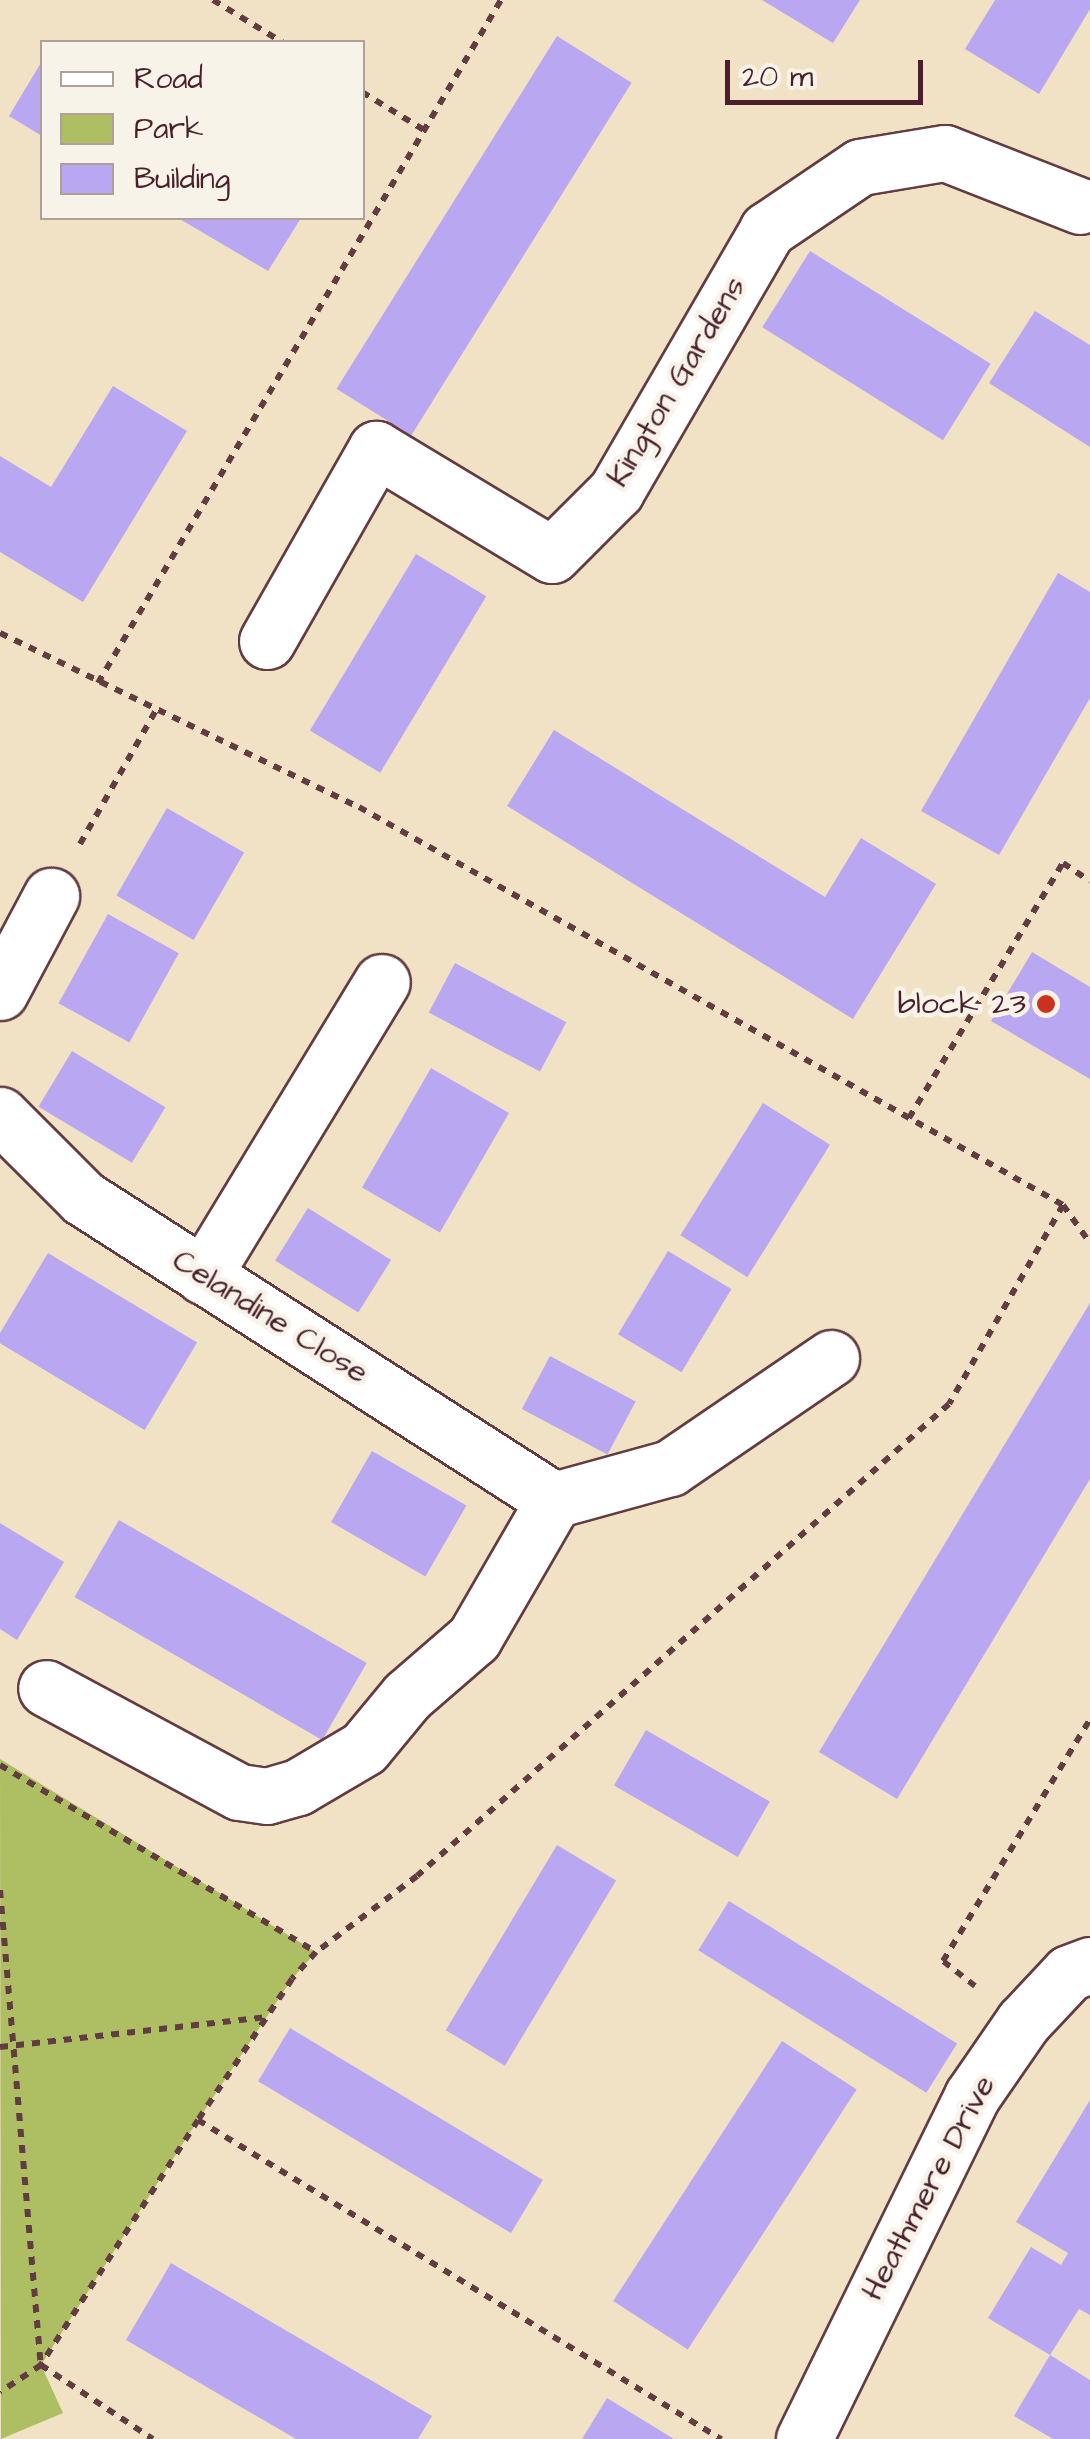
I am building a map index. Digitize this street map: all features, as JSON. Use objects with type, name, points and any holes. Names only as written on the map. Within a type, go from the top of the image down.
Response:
[{"type":"street","name":"Kington Gardens","points":[[267,642],[376,449],[552,555],[616,491],[767,230],[860,167],[945,153],[1087,203]]},
{"type":"street","points":[[0,992],[51,896]]},
{"type":"street","points":[[203,1276],[382,982]]},
{"type":"street","name":"Celandine Close","points":[[0,1116],[84,1198],[554,1500]]},
{"type":"street","points":[[46,1688],[239,1792],[267,1796],[298,1786],[364,1748],[407,1696],[474,1638],[554,1500],[670,1468],[831,1358]]},
{"type":"street","name":"Heathmere Drive","points":[[804,2439],[972,2096],[1023,2022],[1070,1973],[1090,1965]]},
{"type":"path","points":[[213,0],[279,40]]},
{"type":"path","points":[[98,683],[501,0]]},
{"type":"path","points":[[365,94],[424,130]]},
{"type":"path","points":[[51,896],[156,710]]},
{"type":"path","points":[[909,1118],[1063,863],[1090,881]]},
{"type":"path","points":[[1063,1205],[1090,1243]]},
{"type":"path","points":[[1023,2022],[943,1961],[1090,1719]]},
{"type":"path","points":[[0,1765],[316,1952]]},
{"type":"path","points":[[0,1890],[41,2366],[153,2439]]},
{"type":"path","points":[[0,2047],[268,2017]]},
{"type":"path","points":[[198,2120],[721,2439]]},
{"type":"green space","points":[[0,1759],[316,1952],[292,1979],[198,2120],[41,2365],[63,2413],[1,2439]]},
{"type":"building","points":[[762,0],[860,0],[833,43]]},
{"type":"building","points":[[995,0],[1090,0],[1090,9],[1039,94],[965,49]]},
{"type":"building","points":[[557,36],[632,83],[411,435],[337,389]]},
{"type":"building","points":[[40,64],[40,135],[9,116]]},
{"type":"building","points":[[181,220],[300,220],[268,271]]},
{"type":"building","points":[[810,251],[991,364],[943,440],[762,327]]},
{"type":"building","points":[[1035,311],[1090,345],[1090,447],[989,383]]},
{"type":"building","points":[[113,386],[187,431],[83,602],[0,552],[0,456],[51,487]]},
{"type":"building","points":[[416,554],[486,596],[380,773],[310,731]]},
{"type":"building","points":[[1058,573],[1090,592],[1090,698],[999,855],[921,811]]},
{"type":"building","points":[[554,730],[825,897],[861,838],[936,884],[853,1019],[507,806]]},
{"type":"building","points":[[167,808],[244,852],[194,940],[116,895]]},
{"type":"building","points":[[108,914],[179,953],[129,1042],[59,1003]]},
{"type":"building","name":"block 23","points":[[1032,952],[1090,987],[1090,1079],[991,1021]]},
{"type":"building","points":[[455,963],[566,1022],[540,1072],[429,1012]]},
{"type":"building","points":[[72,1051],[165,1107],[132,1163],[39,1107]]},
{"type":"building","points":[[431,1068],[509,1113],[440,1233],[362,1188]]},
{"type":"building","points":[[763,1103],[830,1145],[747,1277],[680,1235]]},
{"type":"building","points":[[308,1208],[391,1260],[358,1313],[275,1261]]},
{"type":"building","points":[[668,1251],[731,1289],[681,1372],[618,1334]]},
{"type":"building","points":[[48,1253],[197,1343],[145,1430],[0,1343],[0,1333]]},
{"type":"building","points":[[1090,1303],[1090,1479],[897,1799],[819,1752]]},
{"type":"building","points":[[550,1356],[636,1402],[607,1455],[522,1409]]},
{"type":"building","points":[[372,1451],[466,1506],[425,1577],[331,1522]]},
{"type":"building","points":[[119,1520],[367,1663],[322,1740],[74,1597]]},
{"type":"building","points":[[0,1523],[64,1562],[17,1640],[0,1629]]},
{"type":"building","points":[[646,1730],[770,1802],[738,1857],[614,1785]]},
{"type":"building","points":[[557,1845],[616,1881],[505,2066],[446,2030]]},
{"type":"building","points":[[729,1901],[957,2044],[926,2093],[698,1950]]},
{"type":"building","points":[[290,2028],[543,2180],[511,2233],[258,2081]]},
{"type":"building","points":[[782,2041],[857,2089],[688,2349],[613,2301]]},
{"type":"building","points":[[1090,2100],[1090,2315],[1079,2309],[1050,2355],[988,2318],[1031,2247],[1061,2265],[1068,2253],[1016,2222]]},
{"type":"building","points":[[171,2263],[432,2416],[418,2439],[296,2439],[126,2340]]},
{"type":"building","points":[[1050,2355],[1090,2380],[1090,2439],[1053,2439],[1014,2416]]},
{"type":"building","points":[[607,2398],[674,2439],[582,2439]]},
{"type":"place","name":"block 23","points":[[1046,1004]]}]
